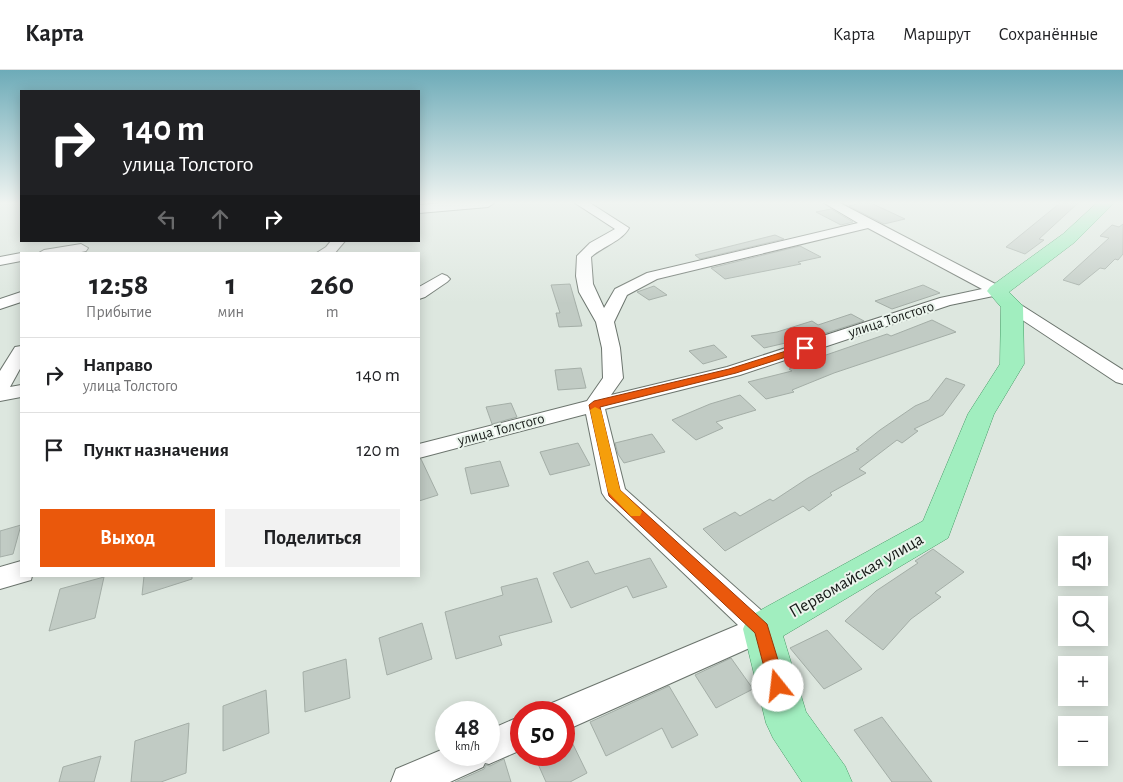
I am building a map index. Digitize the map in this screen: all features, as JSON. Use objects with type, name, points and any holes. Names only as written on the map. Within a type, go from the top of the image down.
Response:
[{"type":"main road","name":"улица Толстого","points":[[1005,299],[1072,236]]},
{"type":"main road","name":"Первомайская улица","points":[[762,629],[936,529],[981,414],[1012,364],[1005,299]]},
{"type":"main road","points":[[762,629],[788,724],[829,782]]},
{"type":"street","points":[[612,236],[595,246],[584,256],[583,276],[590,301],[605,322],[611,348],[613,378],[594,405],[614,492],[762,629]]},
{"type":"street","points":[[605,322],[621,292],[652,276],[819,236]]},
{"type":"street","points":[[892,236],[1005,299],[1123,378]]},
{"type":"street","points":[[56,252],[81,248]]},
{"type":"street","points":[[0,260],[20,257]]},
{"type":"street","points":[[420,293],[442,279]]},
{"type":"street","points":[[0,304],[20,297]]},
{"type":"street","name":"улица Толстого","points":[[420,451],[733,371],[946,301],[1005,299]]},
{"type":"street","points":[[0,388],[20,353]]},
{"type":"street","points":[[0,395],[20,391]]},
{"type":"street","points":[[0,578],[20,572]]},
{"type":"street","name":"Первомайская улица","points":[[575,710],[762,629]]},
{"type":"street","points":[[409,782],[446,766]]},
{"type":"building","points":[[770,236],[784,239],[700,259],[695,255]]},
{"type":"building","points":[[1019,236],[1042,236],[1039,239],[1044,240],[1025,254],[1006,247]]},
{"type":"building","points":[[1101,236],[1123,236],[1123,254],[1118,260],[1115,259],[1105,269],[1100,268],[1079,285],[1063,280],[1109,238]]},
{"type":"building","points":[[800,246],[821,257],[798,262],[801,264],[725,279],[711,268]]},
{"type":"building","points":[[570,284],[582,326],[559,327],[556,313],[560,313],[551,285]]},
{"type":"building","points":[[923,285],[940,293],[892,309],[875,301]]},
{"type":"building","points":[[654,286],[667,295],[649,300],[637,292]]},
{"type":"building","points":[[851,314],[864,321],[820,335],[764,348],[751,336],[777,332],[812,321],[818,325]]},
{"type":"building","points":[[932,320],[956,332],[834,373],[792,390],[794,392],[766,399],[748,382],[792,371],[789,369],[887,334],[891,336]]},
{"type":"building","points":[[714,345],[727,357],[703,364],[689,351]]},
{"type":"building","points":[[581,368],[586,388],[558,390],[555,370]]},
{"type":"building","points":[[946,378],[965,385],[943,415],[914,429],[918,431],[902,443],[897,440],[859,469],[866,473],[830,493],[832,495],[809,511],[803,506],[725,551],[703,529],[735,512],[740,516],[770,499],[773,501],[808,478],[859,450],[856,449],[880,430],[915,406],[929,400]]},
{"type":"building","points":[[740,395],[756,410],[716,422],[723,428],[696,440],[672,420],[710,404]]},
{"type":"building","points":[[511,403],[517,417],[492,424],[486,407]]},
{"type":"building","points":[[652,434],[665,452],[624,463],[618,454],[615,443]]},
{"type":"building","points":[[578,443],[590,465],[550,475],[540,452]]},
{"type":"building","points":[[420,460],[438,495],[420,501]]},
{"type":"building","points":[[500,461],[509,486],[471,494],[465,468]]},
{"type":"building","points":[[20,525],[13,554],[0,557],[0,531]]},
{"type":"building","points":[[933,549],[964,572],[935,593],[941,597],[911,619],[883,650],[845,621],[876,591],[918,563],[915,561]]},
{"type":"building","points":[[650,558],[667,587],[633,598],[627,586],[571,608],[553,573],[588,561],[595,574]]},
{"type":"building","points":[[104,577],[95,618],[49,631],[60,589]]},
{"type":"building","points":[[144,577],[192,577],[192,579],[142,595]]},
{"type":"building","points":[[537,578],[552,622],[499,636],[502,645],[456,659],[445,612],[503,595],[501,587]]},
{"type":"building","points":[[422,623],[432,659],[387,675],[379,638]]},
{"type":"building","points":[[827,630],[862,669],[824,689],[790,648]]},
{"type":"building","points":[[731,658],[753,689],[716,708],[695,675]]},
{"type":"building","points":[[346,659],[350,698],[305,712],[303,672]]},
{"type":"building","points":[[669,686],[698,735],[672,748],[662,728],[606,756],[590,722]]},
{"type":"building","points":[[266,690],[269,733],[223,751],[223,706]]},
{"type":"building","points":[[882,717],[932,782],[892,782],[854,730]]},
{"type":"building","points":[[189,723],[186,773],[161,782],[131,782],[135,741]]},
{"type":"building","points":[[575,748],[587,773],[570,782],[546,782],[539,766],[575,766]]},
{"type":"building","points":[[101,756],[94,782],[59,782],[63,767]]},
{"type":"building","points":[[504,759],[511,782],[455,782],[484,769],[486,766],[500,766],[500,761]]},
{"type":"slow traffic","points":[[595,410],[614,492],[635,512]]},
{"type":"route","points":[[778,686],[762,629],[614,492],[594,405],[733,371],[805,348]]}]
